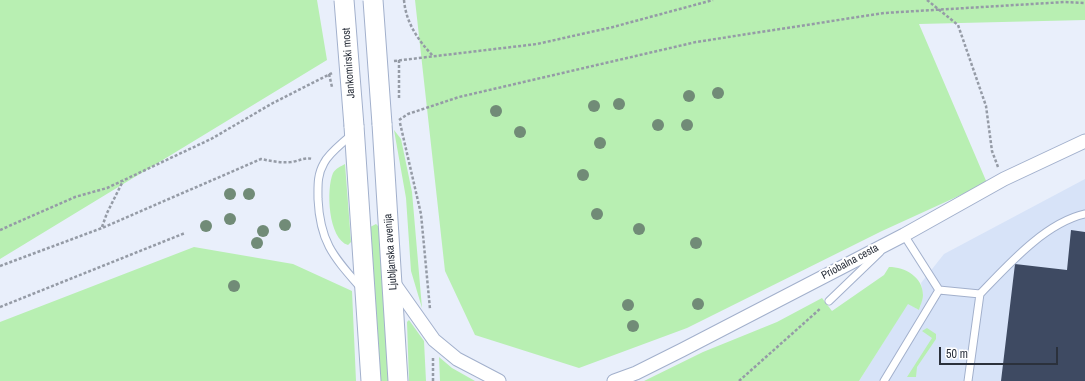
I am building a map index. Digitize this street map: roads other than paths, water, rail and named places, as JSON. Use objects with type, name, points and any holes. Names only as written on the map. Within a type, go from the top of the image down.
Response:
[{"type":"main road","name":"Jankomirski most","points":[[344,0],[354,129]]},
{"type":"main road","name":"Ljubljanska avenija","points":[[373,0],[393,282],[398,381]]},
{"type":"main road","points":[[354,129],[371,381]]},
{"type":"street","name":"Priobalna cesta","points":[[614,381],[636,373],[682,350],[898,237],[1004,179],[1085,141]]},
{"type":"street","points":[[393,282],[434,340],[457,359],[499,381]]},
{"type":"lane","points":[[354,129],[324,162],[318,178],[319,211],[322,234],[340,264],[364,290]]},
{"type":"lane","points":[[968,381],[980,294],[1022,250],[1071,217],[1085,214]]},
{"type":"lane","points":[[829,301],[898,237],[939,290],[980,294]]},
{"type":"lane","points":[[884,381],[939,290]]}]
